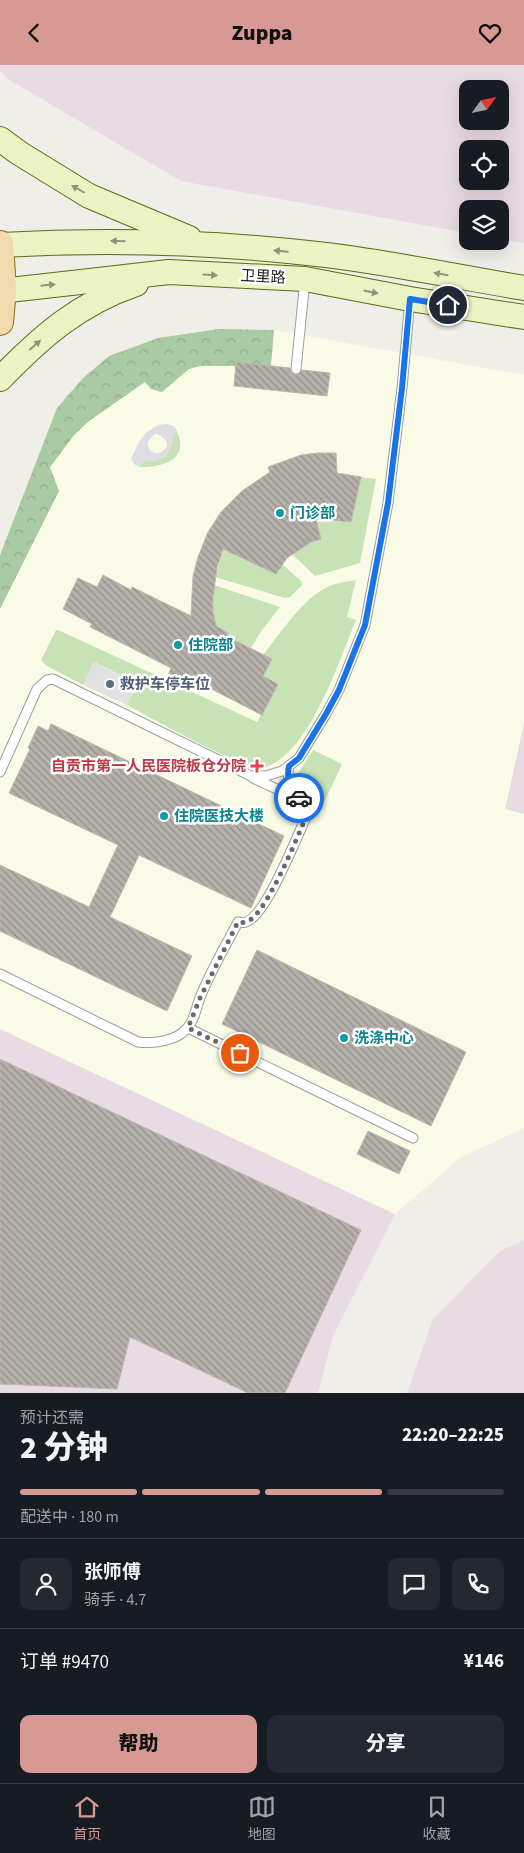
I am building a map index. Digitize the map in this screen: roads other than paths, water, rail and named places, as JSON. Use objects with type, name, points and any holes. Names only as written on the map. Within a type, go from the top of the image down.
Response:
[{"type":"main road","points":[[0,139],[19,153],[89,196],[202,244]]},
{"type":"main road","name":"卫里路","points":[[0,245],[98,241],[202,244],[326,255],[524,288]]},
{"type":"main road","points":[[0,245],[0,322]]},
{"type":"main road","points":[[0,379],[33,345],[91,302],[169,273]]},
{"type":"main road","name":"卫里路","points":[[1,291],[169,273],[305,279],[410,299],[524,317]]},
{"type":"lane","points":[[296,369],[305,279]]},
{"type":"lane","points":[[251,776],[266,776],[282,771],[299,758],[339,690],[365,625],[388,503],[401,397],[410,299]]},
{"type":"lane","points":[[0,772],[37,689],[47,680],[53,679],[302,802]]},
{"type":"lane","points":[[0,974],[138,1042],[148,1043],[177,1036],[188,1028],[200,998],[238,922],[246,922],[252,918],[267,901],[307,815],[305,805],[293,791],[288,780],[289,766]]},
{"type":"lane","points":[[188,1028],[413,1138]]},
{"type":"place","name":"门诊部","points":[[280,513]]},
{"type":"place","name":"住院部","points":[[178,645]]},
{"type":"place","name":"救护车停车位","points":[[110,684]]},
{"type":"place","name":"自贡市第一人民医院板仓分院","points":[[257,766]]},
{"type":"place","name":"住院医技大楼","points":[[164,816]]},
{"type":"place","name":"洗涤中心","points":[[344,1038]]}]
